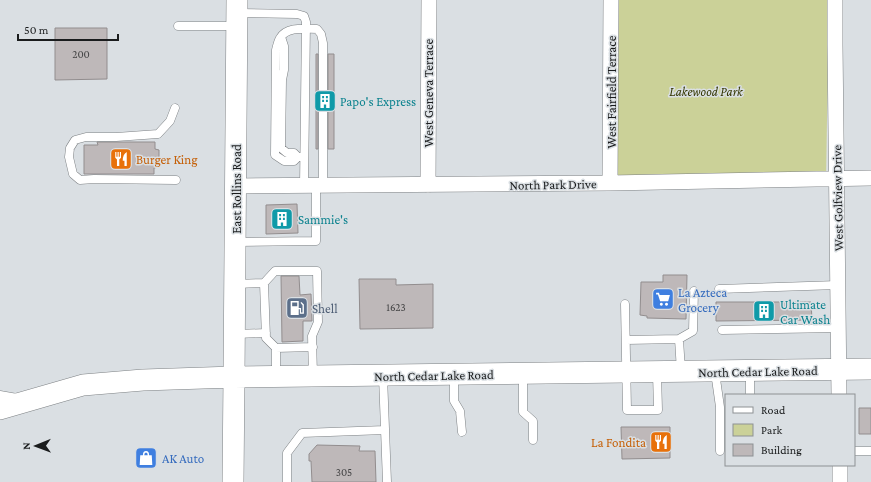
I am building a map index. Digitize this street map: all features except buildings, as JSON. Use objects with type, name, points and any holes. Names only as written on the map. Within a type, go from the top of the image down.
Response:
[{"type":"main road","name":"East Rollins Road","points":[[232,482],[236,242],[237,13]]},
{"type":"main road","name":"North Cedar Lake Road","points":[[0,409],[83,385],[143,380],[234,377],[871,369]]},
{"type":"street","name":"West Geneva Terrace","points":[[428,0],[428,185]]},
{"type":"street","name":"West Fairfield Terrace","points":[[610,184],[611,0]]},
{"type":"street","name":"West Golfview Drive","points":[[835,0],[839,394]]},
{"type":"street","name":"North Park Drive","points":[[236,186],[610,184],[871,178]]},
{"type":"street","points":[[840,466],[840,482]]},
{"type":"lane","points":[[178,26],[237,13],[297,14],[304,16],[306,22],[304,146],[301,157]]},
{"type":"lane","points":[[236,242],[316,241],[314,186],[323,42],[321,34],[316,29],[295,29],[287,31],[281,36],[284,46],[284,70],[282,80],[281,148],[287,153],[294,153],[301,157],[314,186]]},
{"type":"lane","points":[[175,108],[170,121],[158,134],[116,137],[86,137],[75,140],[70,148],[69,157],[73,174],[80,180],[176,180]]},
{"type":"lane","points":[[276,377],[276,348],[266,338],[264,283],[274,271],[317,271],[318,322],[312,336],[314,376]]},
{"type":"lane","points":[[235,284],[264,283]]},
{"type":"lane","points":[[719,289],[838,286]]},
{"type":"lane","points":[[626,340],[679,339],[693,331],[694,291]]},
{"type":"lane","points":[[625,304],[627,410],[658,410],[657,372]]},
{"type":"lane","points":[[722,330],[838,328]]},
{"type":"lane","points":[[235,334],[266,332]]},
{"type":"lane","points":[[679,339],[681,372]]},
{"type":"lane","points":[[276,348],[313,347]]},
{"type":"lane","points":[[715,371],[720,407],[720,451]]},
{"type":"lane","points":[[750,371],[750,394]]},
{"type":"lane","points":[[454,374],[454,401],[460,411],[462,432]]},
{"type":"lane","points":[[523,374],[523,412],[533,420],[533,440]]},
{"type":"lane","points":[[383,375],[387,482]]},
{"type":"lane","points":[[0,395],[29,401]]},
{"type":"lane","points":[[287,482],[287,453],[302,433],[385,430]]},
{"type":"lane","points":[[855,451],[871,451]]},
{"type":"green space","name":"Lakewood Park","points":[[615,0],[829,0],[826,179],[615,183]]},
{"type":"place","name":"Papo's Express","points":[[325,101]]},
{"type":"place","name":"Burger King","points":[[121,159]]},
{"type":"place","name":"Sammie's","points":[[282,219]]},
{"type":"place","name":"La Azteca Grocery","points":[[663,299]]},
{"type":"place","name":"Shell","points":[[297,308]]},
{"type":"place","name":"Ultimate Car Wash","points":[[764,311]]},
{"type":"place","name":"La Fondita","points":[[661,442]]},
{"type":"place","name":"AK Auto","points":[[146,458]]}]
